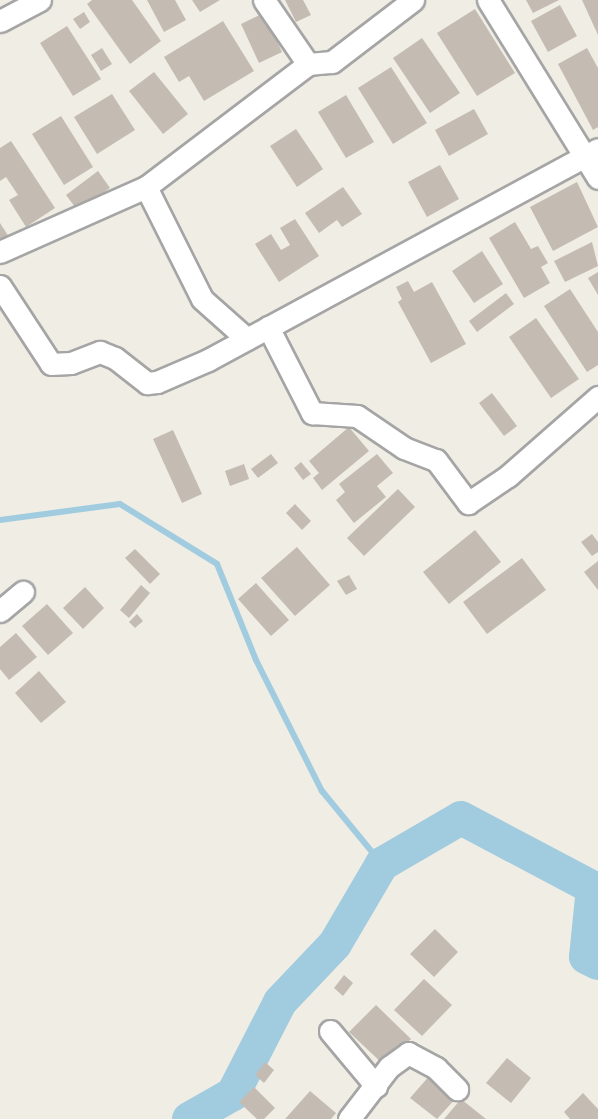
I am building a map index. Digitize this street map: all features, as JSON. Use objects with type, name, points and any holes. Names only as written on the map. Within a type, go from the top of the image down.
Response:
[{"type":"street","points":[[0,21],[40,0]]},
{"type":"street","points":[[264,0],[308,64]]},
{"type":"street","points":[[0,252],[146,186],[308,64],[332,62],[413,0]]},
{"type":"street","points":[[488,0],[591,153],[598,178]]},
{"type":"street","points":[[0,286],[51,364],[71,363],[100,352],[115,358],[147,383],[157,382],[247,339],[591,153]]},
{"type":"street","points":[[146,186],[202,299],[247,339]]},
{"type":"street","points":[[268,327],[312,413],[357,416],[404,448],[436,460],[468,503],[508,476],[598,397]]},
{"type":"street","points":[[0,611],[23,592]]},
{"type":"street","points":[[330,1031],[376,1086]]},
{"type":"street","points":[[349,1119],[389,1067],[408,1053],[436,1068],[457,1089]]},
{"type":"building","points":[[92,0],[132,0],[161,41],[130,64],[87,4]]},
{"type":"building","points":[[147,0],[175,0],[186,20],[164,32]]},
{"type":"building","points":[[192,0],[220,0],[200,12]]},
{"type":"building","points":[[285,0],[303,0],[311,15],[296,22]]},
{"type":"building","points":[[526,0],[559,0],[533,13]]},
{"type":"building","points":[[582,0],[598,0],[598,35]]},
{"type":"building","points":[[560,5],[577,36],[548,52],[531,21]]},
{"type":"building","points":[[475,9],[515,73],[477,96],[437,33]]},
{"type":"building","points":[[84,12],[90,22],[80,29],[73,19]]},
{"type":"building","points":[[264,13],[282,52],[259,63],[241,24]]},
{"type":"building","points":[[223,21],[254,71],[204,101],[189,76],[179,82],[164,57]]},
{"type":"building","points":[[67,26],[101,79],[73,96],[40,43]]},
{"type":"building","points":[[422,38],[460,93],[430,113],[393,58]]},
{"type":"building","points":[[102,48],[112,64],[101,71],[91,55]]},
{"type":"building","points":[[587,48],[598,68],[598,127],[593,130],[558,64]]},
{"type":"building","points":[[391,67],[427,123],[393,144],[358,88]]},
{"type":"building","points":[[154,72],[188,114],[163,134],[129,91]]},
{"type":"building","points":[[112,94],[135,130],[97,154],[74,117]]},
{"type":"building","points":[[346,95],[374,142],[346,158],[318,112]]},
{"type":"building","points":[[474,109],[488,134],[449,156],[435,130]]},
{"type":"building","points":[[61,116],[93,167],[64,185],[32,134]]},
{"type":"building","points":[[296,129],[323,169],[297,187],[270,146]]},
{"type":"building","points":[[11,141],[55,208],[26,227],[9,200],[18,195],[6,177],[0,181],[0,148]]},
{"type":"building","points":[[440,165],[459,199],[427,217],[408,182]]},
{"type":"building","points":[[98,171],[110,188],[78,211],[66,195]]},
{"type":"building","points":[[577,182],[598,227],[553,251],[530,207]]},
{"type":"building","points":[[343,187],[362,214],[342,227],[337,220],[319,233],[305,213]]},
{"type":"building","points":[[295,219],[319,256],[279,282],[255,244],[271,234],[281,250],[290,245],[280,228]]},
{"type":"building","points":[[515,222],[531,249],[538,246],[548,263],[541,267],[550,283],[524,298],[489,238]]},
{"type":"building","points":[[0,223],[9,237],[0,243]]},
{"type":"building","points":[[592,242],[598,266],[565,282],[554,261]]},
{"type":"building","points":[[482,251],[503,284],[474,303],[452,271]]},
{"type":"building","points":[[598,272],[598,295],[588,278]]},
{"type":"building","points":[[408,281],[414,292],[432,282],[466,344],[431,363],[398,302],[402,299],[396,287]]},
{"type":"building","points":[[570,289],[598,332],[598,365],[587,372],[544,306]]},
{"type":"building","points":[[506,293],[514,304],[477,332],[469,321]]},
{"type":"building","points":[[536,318],[579,379],[551,398],[509,337]]},
{"type":"building","points":[[492,393],[517,426],[504,436],[479,403]]},
{"type":"building","points":[[349,427],[369,451],[322,490],[313,478],[319,473],[309,461]]},
{"type":"building","points":[[173,430],[202,494],[182,503],[153,439]]},
{"type":"building","points":[[271,454],[278,463],[258,478],[251,469]]},
{"type":"building","points":[[377,454],[393,473],[377,486],[386,497],[354,523],[336,500],[345,492],[339,484]]},
{"type":"building","points":[[301,462],[311,474],[303,480],[294,468]]},
{"type":"building","points":[[244,464],[249,479],[230,486],[225,471]]},
{"type":"building","points":[[398,489],[415,507],[364,556],[347,538]]},
{"type":"building","points":[[295,504],[311,521],[302,530],[286,513]]},
{"type":"building","points":[[475,530],[501,562],[449,604],[423,572]]},
{"type":"building","points":[[592,534],[598,542],[598,552],[592,556],[581,542]]},
{"type":"building","points":[[297,547],[330,585],[295,616],[261,578]]},
{"type":"building","points":[[135,549],[160,574],[150,584],[125,558]]},
{"type":"building","points":[[522,558],[546,590],[487,634],[463,602]]},
{"type":"building","points":[[598,561],[598,590],[584,572]]},
{"type":"building","points":[[349,575],[357,589],[346,595],[337,581]]},
{"type":"building","points":[[256,583],[289,620],[271,636],[238,599]]},
{"type":"building","points":[[141,585],[150,593],[129,618],[120,610]]},
{"type":"building","points":[[85,587],[104,608],[83,629],[63,608]]},
{"type":"building","points":[[47,604],[73,633],[48,655],[22,626]]},
{"type":"building","points":[[137,614],[143,621],[135,628],[129,622]]},
{"type":"building","points":[[16,633],[37,657],[9,680],[0,669],[0,647]]},
{"type":"building","points":[[39,671],[66,702],[41,723],[15,693]]},
{"type":"building","points":[[435,929],[458,952],[434,977],[410,954]]},
{"type":"building","points":[[344,975],[353,983],[343,996],[334,988]]},
{"type":"building","points":[[424,979],[452,1005],[422,1036],[394,1010]]},
{"type":"building","points":[[376,1005],[411,1039],[385,1066],[349,1032]]},
{"type":"building","points":[[507,1058],[531,1078],[511,1103],[486,1083]]},
{"type":"building","points":[[265,1062],[274,1070],[264,1083],[255,1075]]},
{"type":"building","points":[[431,1074],[457,1097],[437,1119],[410,1098]]},
{"type":"building","points":[[254,1087],[275,1108],[264,1119],[257,1119],[239,1102]]},
{"type":"building","points":[[310,1091],[336,1113],[331,1119],[285,1119]]},
{"type":"building","points":[[583,1093],[598,1109],[598,1119],[570,1119],[564,1112]]},
{"type":"building","points":[[461,1099],[486,1119],[444,1119]]},
{"type":"waterway","points":[[0,520],[120,504],[217,564],[256,660],[322,791],[382,864]]},
{"type":"waterway","points":[[189,1119],[233,1094],[280,1002],[335,944],[382,864],[461,818],[593,888],[586,957],[598,963]]}]
